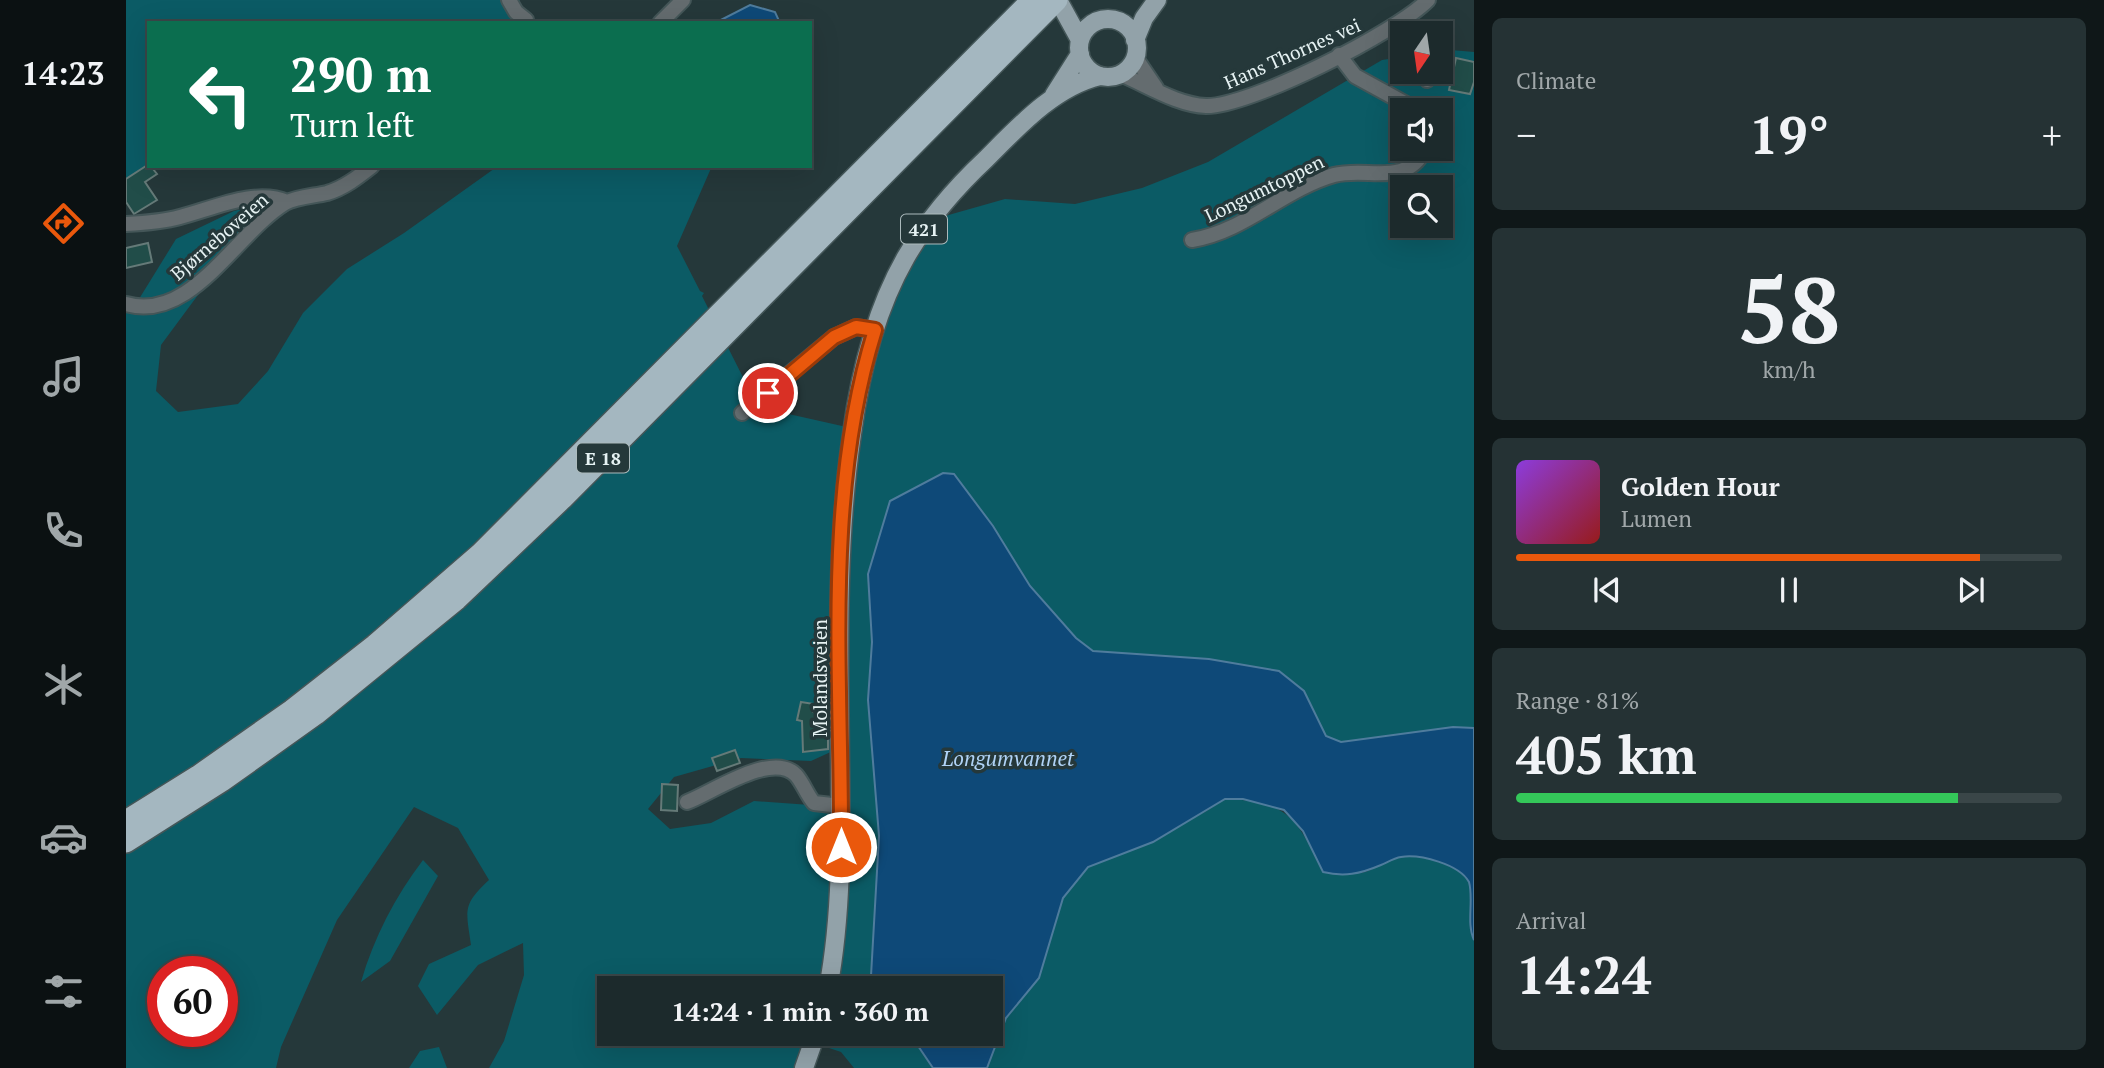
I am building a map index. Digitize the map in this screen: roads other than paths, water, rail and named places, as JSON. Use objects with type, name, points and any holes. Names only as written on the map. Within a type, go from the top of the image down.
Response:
[{"type":"highway","name":"E 18","points":[[126,821],[208,769],[302,702],[384,638],[474,559],[544,493],[1030,10],[1058,0]]},
{"type":"highway","name":"E 18","points":[[126,842],[222,781],[306,722],[366,676],[457,599],[553,508],[1030,10]]},
{"type":"main road","points":[[1058,0],[1107,21],[1126,26],[1135,48]]},
{"type":"main road","points":[[1058,0],[1087,68],[1100,76]]},
{"type":"main road","name":"421","points":[[1080,47],[1087,29],[1130,14],[1147,0]]},
{"type":"main road","points":[[1120,74],[1128,69],[1144,18],[1157,0]]},
{"type":"main road","name":"Molandsveien","points":[[1052,98],[1080,47]]},
{"type":"main road","name":"421","points":[[1100,76],[1120,74]]},
{"type":"main road","name":"Molandsveien","points":[[830,976],[838,913],[841,806],[839,637],[842,516],[857,399],[875,330],[900,269],[930,221],[968,176],[1052,98],[1100,76]]},
{"type":"main road","points":[[804,1068],[812,1046]]},
{"type":"street","points":[[509,0],[526,21]]},
{"type":"street","points":[[522,0],[527,21]]},
{"type":"street","points":[[662,21],[683,0]]},
{"type":"street","name":"Hans Thornes vei","points":[[1411,21],[1428,0]]},
{"type":"street","name":"Hans Thornes vei","points":[[1120,74],[1185,103],[1208,106],[1227,104],[1390,34]]},
{"type":"street","name":"Hans Thornes vei","points":[[1135,48],[1156,88]]},
{"type":"street","points":[[1339,55],[1355,76],[1395,98]]},
{"type":"street","name":"Longumtoppen","points":[[1192,240],[1217,234],[1329,176],[1350,172],[1402,172],[1418,161]]},
{"type":"street","name":"Bjørneboveien","points":[[126,304],[138,308],[156,307],[174,301],[208,275],[259,224],[287,202],[339,188],[369,168]]},
{"type":"street","points":[[126,224],[155,223],[242,200],[259,198],[287,202]]},
{"type":"street","points":[[742,413],[834,337],[856,327],[875,330]]},
{"type":"street","points":[[687,803],[741,775],[779,769],[796,775],[814,803],[841,806]]},
{"type":"water","points":[[750,5],[775,12],[779,21],[719,21]]},
{"type":"water","name":"Longumvannet","points":[[943,473],[954,474],[993,526],[1030,586],[1076,638],[1093,651],[1209,659],[1279,671],[1304,691],[1326,736],[1341,742],[1453,727],[1474,728],[1474,940],[1469,882],[1457,870],[1428,859],[1409,856],[1352,874],[1323,872],[1303,831],[1284,810],[1243,799],[1225,799],[1153,842],[1088,867],[1063,898],[1039,978],[1006,1018],[1003,1026],[1003,976],[871,976],[879,836],[868,700],[872,642],[868,574],[890,501]]},
{"type":"water","name":"Longumvannet","points":[[918,1046],[995,1046],[987,1068],[933,1068]]}]
